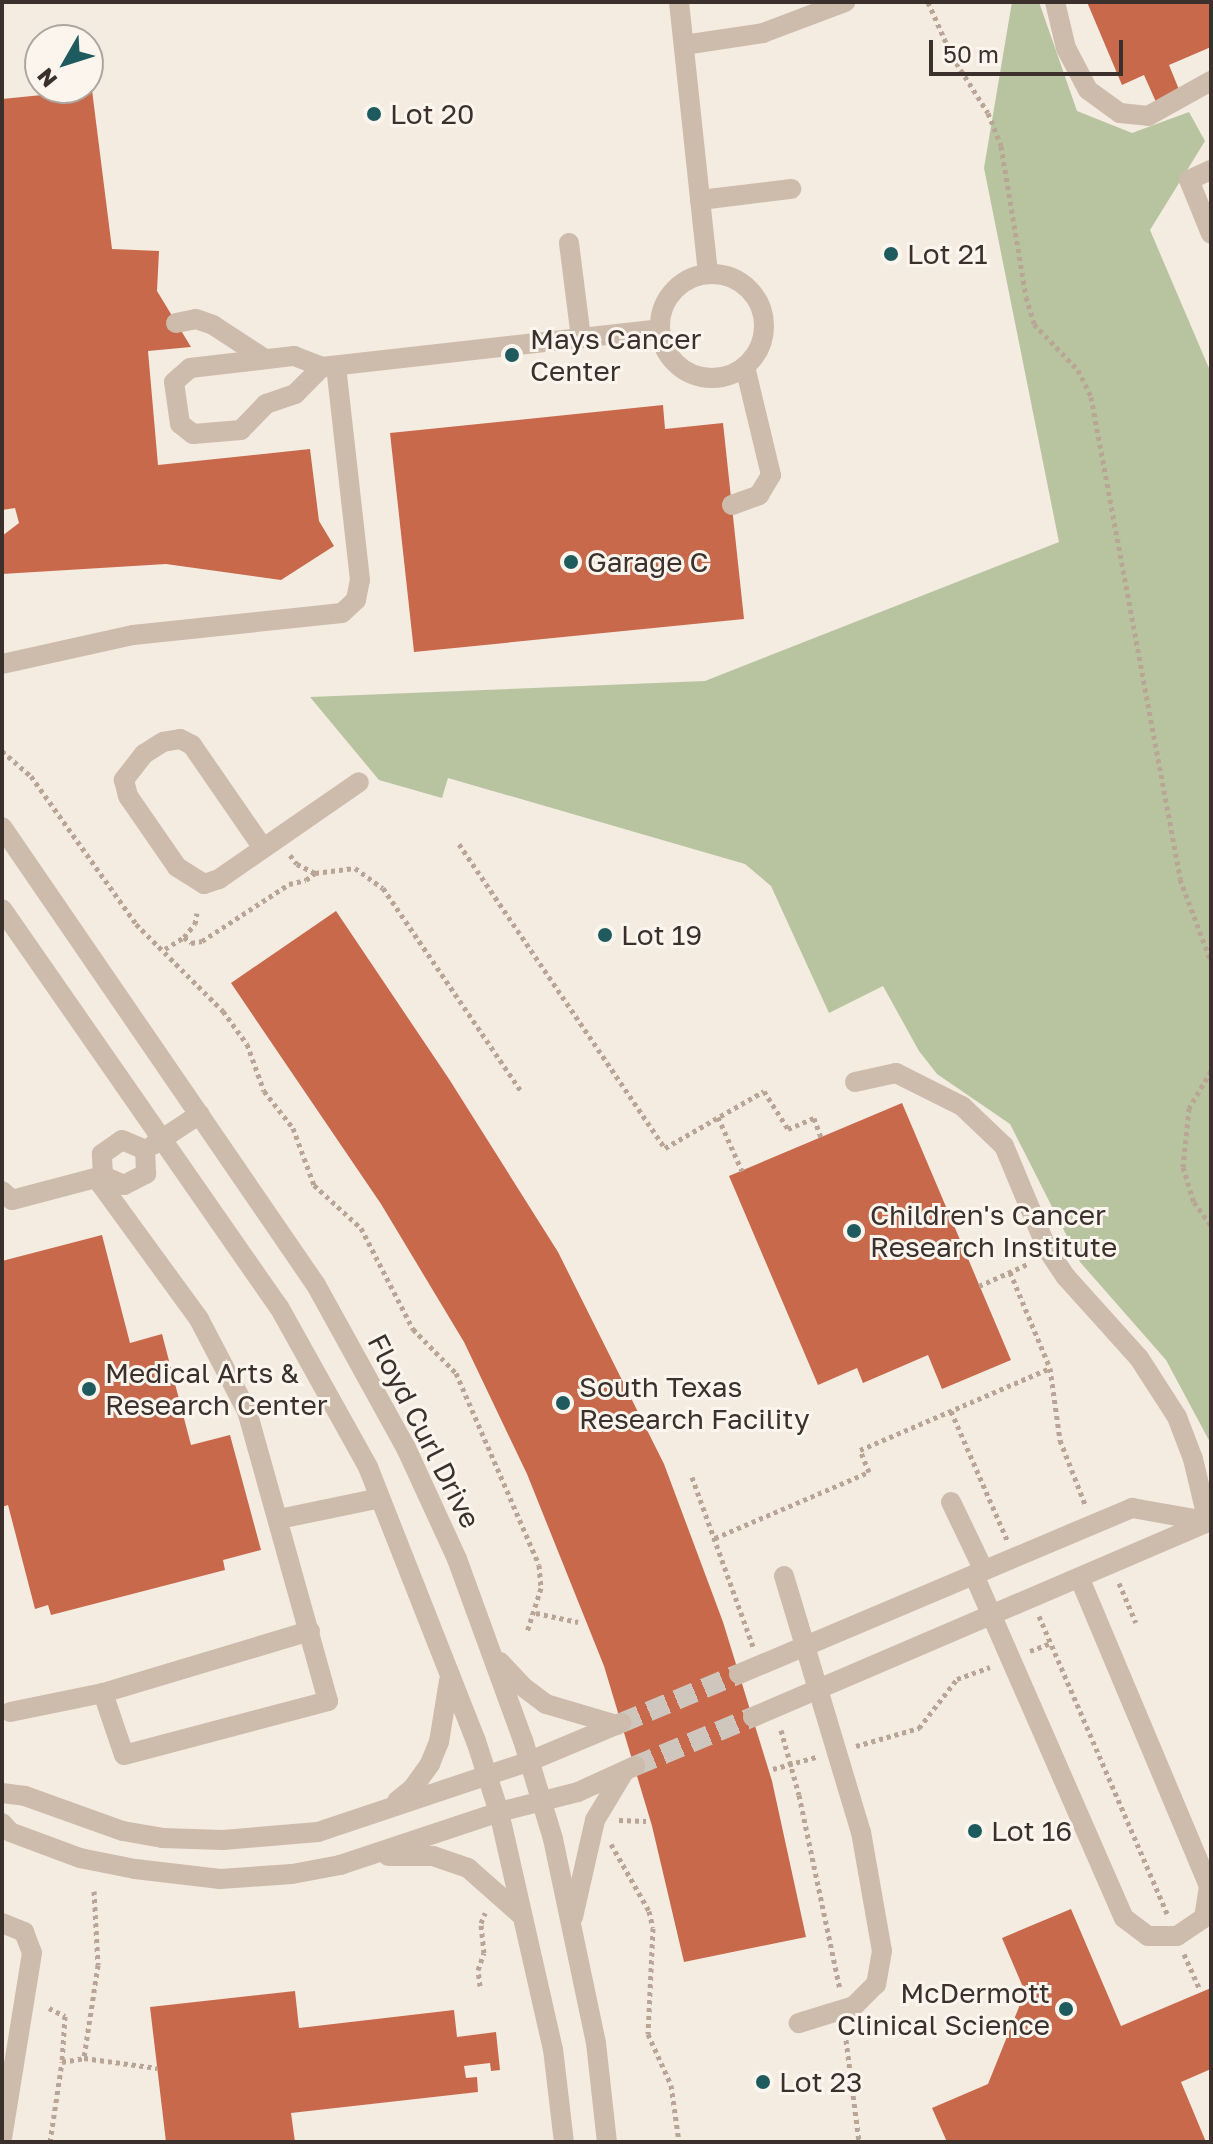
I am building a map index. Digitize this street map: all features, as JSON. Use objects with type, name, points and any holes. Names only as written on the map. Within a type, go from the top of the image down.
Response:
[{"type":"street","points":[[679,2],[708,273]]},
{"type":"street","points":[[684,45],[763,33],[845,2]]},
{"type":"street","points":[[1055,2],[1066,48],[1088,90],[1120,113],[1148,116],[1211,81]]},
{"type":"street","points":[[1211,170],[1189,180],[1211,234]]},
{"type":"street","points":[[700,200],[791,189]]},
{"type":"street","points":[[569,243],[581,338]]},
{"type":"street","points":[[708,273],[739,281],[761,306],[765,322],[763,339],[745,367],[715,378],[697,376],[680,368],[668,355],[660,329],[665,302],[675,287],[690,277],[708,273]]},
{"type":"street","points":[[176,323],[196,319],[213,325],[265,359]]},
{"type":"street","points":[[329,366],[295,394],[266,404],[241,430],[193,434],[180,424],[174,382],[190,368],[294,356],[329,366],[660,329]]},
{"type":"street","points":[[2,664],[133,635],[342,613],[356,600],[360,580],[329,366]]},
{"type":"street","points":[[732,505],[759,495],[771,475],[745,367]]},
{"type":"street","points":[[263,848],[192,745],[180,739],[163,742],[144,754],[124,780],[128,796],[177,867],[191,879],[204,884],[219,879],[359,782]]},
{"type":"street","name":"Floyd Curl Drive","points":[[2,827],[316,1285],[406,1448],[457,1559],[542,1801],[596,2043],[607,2142]]},
{"type":"street","points":[[2,909],[153,1144],[279,1307],[368,1467],[476,1741],[499,1812],[553,2049],[564,2142]]},
{"type":"street","points":[[855,1082],[896,1073],[962,1106],[1004,1146],[1047,1249],[1066,1277],[1139,1358],[1177,1417],[1193,1459],[1210,1522]]},
{"type":"street","points":[[103,1693],[124,1755],[328,1701],[247,1411],[199,1319],[100,1178],[102,1154],[122,1140],[153,1144],[200,1114]]},
{"type":"street","points":[[5,1203],[100,1178],[124,1185],[146,1174],[153,1144]]},
{"type":"street","points":[[279,1519],[380,1498]]},
{"type":"street","points":[[951,1502],[992,1616],[1124,1918],[1148,1936],[1177,1936],[1204,1918],[1209,1886],[1080,1579]]},
{"type":"street","points":[[739,1674],[1132,1508],[1210,1522]]},
{"type":"street","points":[[753,1717],[1210,1522]]},
{"type":"street","points":[[784,1576],[861,1832],[882,1951],[876,1984],[854,2006],[799,2023]]},
{"type":"street","points":[[10,1712],[103,1693],[310,1631]]},
{"type":"street","points":[[2,1793],[25,1796],[123,1831],[185,1840],[318,1832],[530,1761],[619,1724],[546,1704],[522,1686],[492,1653]]},
{"type":"street","points":[[385,1810],[412,1789],[430,1764],[439,1742],[450,1677]]},
{"type":"street","points":[[2,1823],[10,1832],[80,1858],[220,1879],[292,1874],[368,1856],[499,1812],[578,1792],[629,1769],[595,1820],[571,1924]]},
{"type":"street","points":[[368,1856],[433,1856],[468,1868],[493,1886],[521,1915]]},
{"type":"street","points":[[2,1923],[24,1932],[32,1953],[2,2138]]},
{"type":"path","points":[[928,2],[952,56],[988,113],[1001,146],[1026,297],[1034,324],[1078,370],[1091,397],[1180,879],[1211,962]]},
{"type":"path","points":[[2,751],[31,776],[124,909],[214,999],[247,1044],[264,1091],[293,1128],[314,1185],[361,1228],[413,1329],[456,1373],[537,1557],[541,1588],[536,1613],[527,1632]]},
{"type":"path","points":[[459,844],[665,1148],[764,1091],[788,1129],[814,1118],[821,1137]]},
{"type":"path","points":[[289,853],[297,864],[315,873]]},
{"type":"path","points":[[184,937],[191,943],[202,941],[289,884],[306,880],[315,873],[355,868],[383,888],[521,1091]]},
{"type":"path","points":[[165,949],[184,937],[195,924],[197,913]]},
{"type":"path","points":[[1211,1071],[1189,1108],[1183,1167],[1194,1202],[1211,1225]]},
{"type":"path","points":[[718,1117],[742,1171]]},
{"type":"path","points":[[979,1286],[1037,1260]]},
{"type":"path","points":[[1010,1272],[1050,1368],[1060,1440],[1094,1524]]},
{"type":"path","points":[[715,1538],[869,1472],[860,1450],[1050,1368]]},
{"type":"path","points":[[951,1411],[1014,1558]]},
{"type":"path","points":[[692,1477],[755,1651]]},
{"type":"path","points":[[1112,1565],[1136,1623]]},
{"type":"path","points":[[1032,1599],[1200,1990]]},
{"type":"path","points":[[536,1613],[565,1622],[578,1622]]},
{"type":"path","points":[[858,1745],[919,1728],[957,1679],[1051,1643]]},
{"type":"path","points":[[781,1730],[809,1839],[843,2009],[859,2142]]},
{"type":"path","points":[[773,1769],[817,1756]]},
{"type":"path","points":[[618,1819],[629,1823],[646,1821]]},
{"type":"path","points":[[608,1839],[644,1899],[651,1920],[648,2034],[671,2085],[679,2142]]},
{"type":"path","points":[[84,2058],[98,1965],[94,1891]]},
{"type":"path","points":[[480,1986],[478,1970],[484,1953],[481,1923],[486,1909]]},
{"type":"path","points":[[49,2008],[65,2016],[62,2062],[50,2142]]},
{"type":"path","points":[[62,2062],[84,2058],[157,2068]]},
{"type":"green space","points":[[1012,2],[1039,2],[1077,111],[1132,133],[1189,112],[1205,141],[1150,230],[1211,373],[1211,1444],[1166,1360],[1080,1262],[1010,1124],[937,1074],[919,1051],[883,986],[829,1013],[771,886],[745,864],[448,778],[442,798],[379,780],[310,697],[705,681],[1059,542],[984,168]]},
{"type":"building","points":[[1087,2],[1211,2],[1211,47],[1169,65],[1180,92],[1156,102],[1144,75],[1122,85]]},
{"type":"building","points":[[24,97],[24,104],[94,104],[112,249],[159,251],[157,291],[191,347],[148,351],[158,465],[310,449],[319,521],[334,546],[281,580],[166,564],[2,574],[2,536],[19,523],[15,508],[2,510],[2,99]]},
{"type":"building","name":"Garage C","points":[[663,405],[665,429],[723,423],[744,619],[414,652],[390,433]]},
{"type":"building","name":"South Texas Research Facility","points":[[336,911],[449,1079],[558,1252],[664,1464],[723,1622],[772,1781],[806,1937],[684,1962],[652,1826],[604,1666],[527,1474],[464,1342],[381,1204],[231,983]]},
{"type":"building","name":"Children's Cancer Research Institute","points":[[902,1103],[1011,1360],[942,1389],[928,1355],[863,1383],[857,1368],[818,1385],[729,1176]]},
{"type":"building","name":"Medical Arts & Research Center","points":[[102,1235],[130,1343],[162,1334],[191,1445],[230,1435],[261,1550],[223,1560],[225,1570],[51,1615],[48,1605],[35,1609],[8,1505],[2,1507],[2,1261]]},
{"type":"building","name":"McDermott Clinical Science","points":[[1071,1909],[1121,2026],[1211,1988],[1211,2069],[1181,2082],[1206,2142],[947,2142],[932,2108],[988,2084],[1025,1992],[1002,1938]]},
{"type":"building","points":[[295,1991],[299,2028],[454,2010],[457,2037],[496,2032],[500,2070],[491,2071],[490,2063],[464,2066],[466,2078],[477,2077],[478,2092],[291,2113],[295,2142],[166,2142],[150,2007]]},
{"type":"tunnel","points":[[621,1723],[739,1674]]},
{"type":"tunnel","points":[[635,1766],[753,1717]]},
{"type":"place","name":"Lot 20","points":[[374,114]]},
{"type":"place","name":"Lot 21","points":[[891,254]]},
{"type":"place","name":"Mays Cancer Center","points":[[512,355]]},
{"type":"place","name":"Garage C","points":[[571,562]]},
{"type":"place","name":"Lot 19","points":[[605,935]]},
{"type":"place","name":"Children's Cancer Research Institute","points":[[854,1231]]},
{"type":"place","name":"Medical Arts & Research Center","points":[[89,1389]]},
{"type":"place","name":"South Texas Research Facility","points":[[563,1403]]},
{"type":"place","name":"Lot 16","points":[[975,1831]]},
{"type":"place","name":"McDermott Clinical Science","points":[[1066,2009]]},
{"type":"place","name":"Lot 23","points":[[763,2082]]}]
